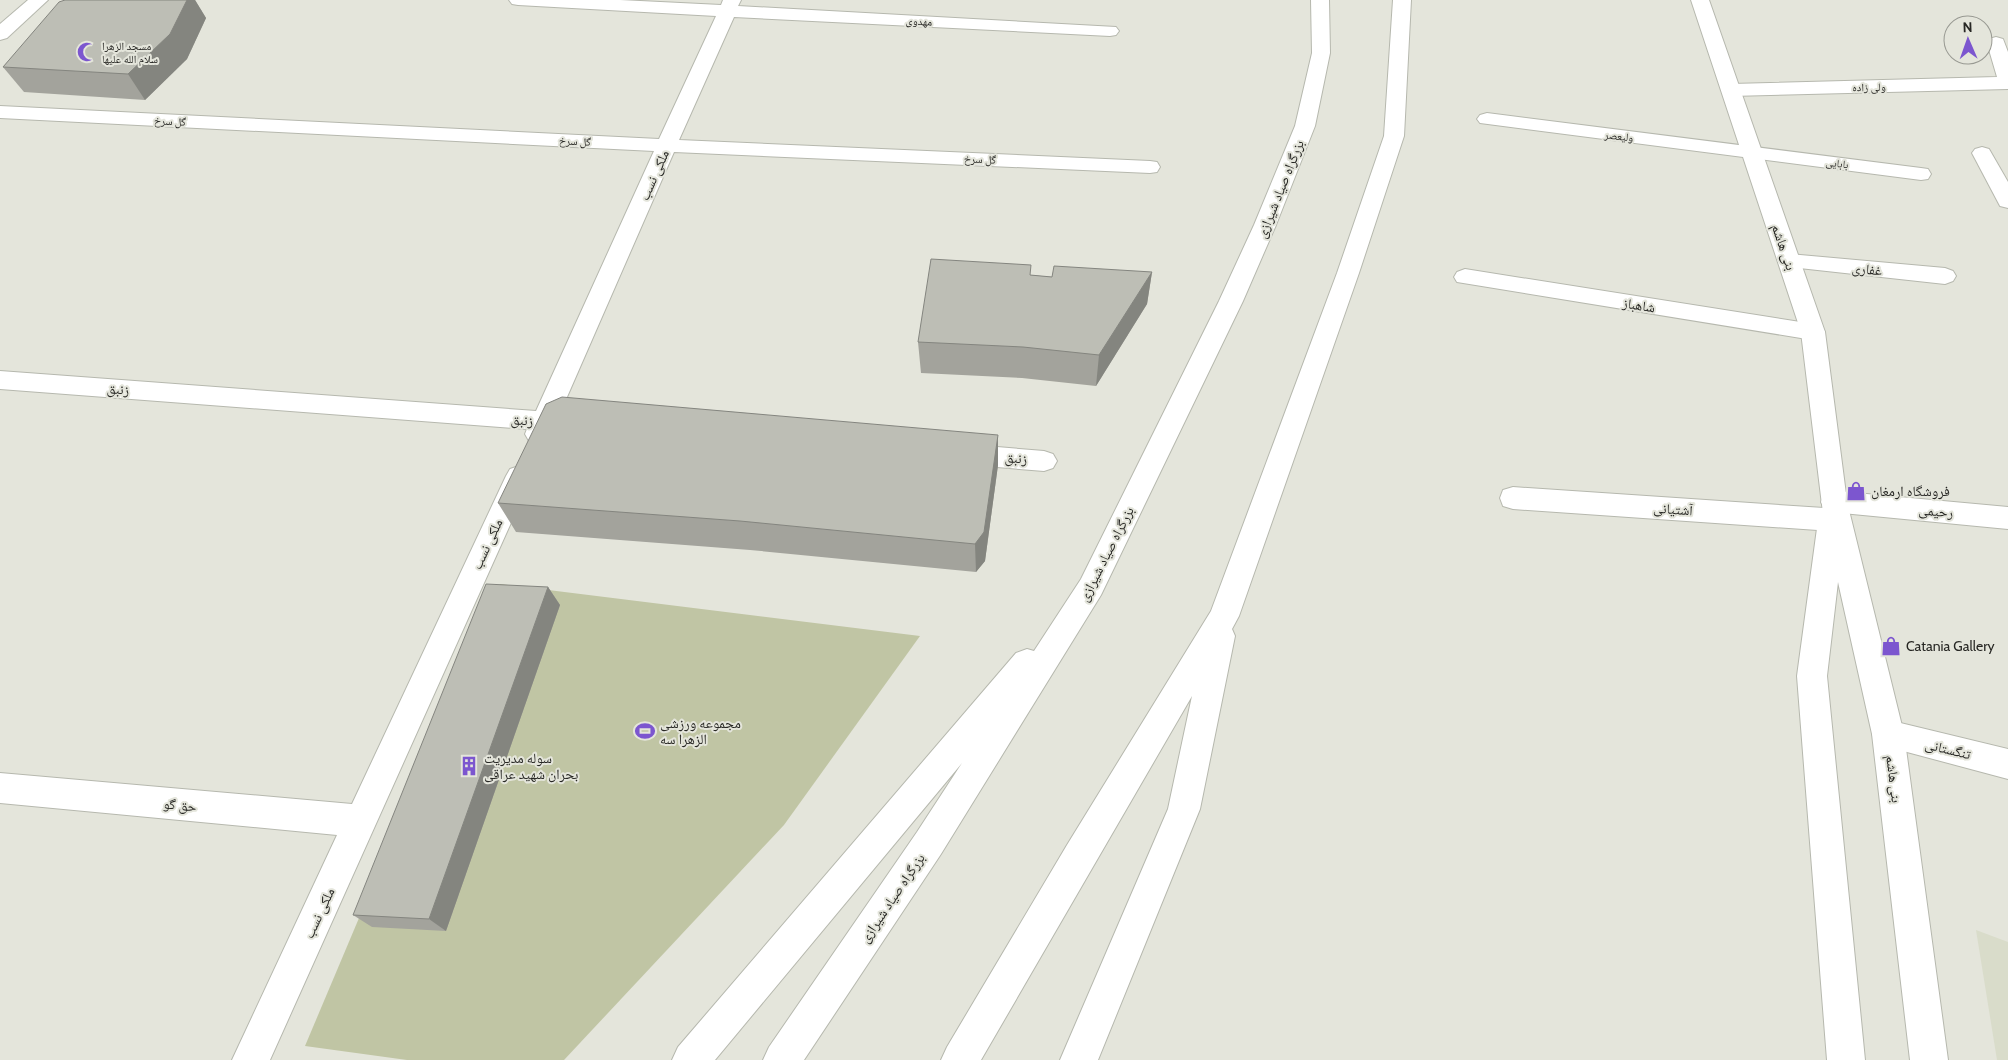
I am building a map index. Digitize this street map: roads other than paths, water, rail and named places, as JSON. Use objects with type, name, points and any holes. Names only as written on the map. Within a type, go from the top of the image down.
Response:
[{"type":"main road","points":[[0,34],[39,0]]},
{"type":"main road","name":"مهدوی","points":[[518,0],[730,5],[1110,31]]},
{"type":"main road","name":"بزرگراه صیاد شیرازی","points":[[782,1060],[929,843],[1092,587],[1231,301],[1265,225],[1305,126],[1321,53],[1320,0]]},
{"type":"main road","points":[[1079,1060],[1184,809],[1224,616],[1348,273],[1394,136],[1402,0]]},
{"type":"main road","name":"بنی هاشم","points":[[1700,0],[1813,332],[1833,511],[1888,734],[1929,1060]]},
{"type":"main road","name":"ملکی نسب","points":[[251,1060],[544,421],[730,5]]},
{"type":"main road","points":[[1996,43],[2008,82]]},
{"type":"main road","name":"ولی زاده","points":[[1731,90],[2008,82]]},
{"type":"main road","name":"گل سرخ","points":[[0,112],[667,146],[1150,167]]},
{"type":"main road","name":"ولیعصر","points":[[1487,119],[1752,152]]},
{"type":"main road","name":"بابایی","points":[[1752,152],[1921,174]]},
{"type":"main road","points":[[1982,153],[2008,201]]},
{"type":"main road","name":"غفاری","points":[[1789,261],[1945,276]]},
{"type":"main road","name":"شاهباز","points":[[1464,277],[1813,332]]},
{"type":"main road","name":"زنبق","points":[[0,380],[583,424]]},
{"type":"main road","name":"زنبق","points":[[936,452],[1044,461]]},
{"type":"main road","name":"آشتیانی","points":[[1513,498],[1833,511]]},
{"type":"main road","name":"بنی هاشم","points":[[1833,511],[1812,676],[1846,1060]]},
{"type":"main road","name":"رحیمی","points":[[1833,511],[2008,518]]},
{"type":"main road","points":[[690,1060],[822,902],[1092,587]]},
{"type":"main road","points":[[960,1060],[1224,616]]},
{"type":"main road","name":"تنگستانی","points":[[1888,734],[2008,764]]},
{"type":"main road","name":"حق گو","points":[[0,788],[361,821]]},
{"type":"place","name":"مسجد الزهرا سلام الله علیها","points":[[87,52]]},
{"type":"place","name":"فروشگاه ارمغان","points":[[1856,491]]},
{"type":"place","name":"Catania Gallery","points":[[1891,646]]},
{"type":"place","name":"مجموعه ورزشی الزهرا سه","points":[[645,731]]},
{"type":"place","name":"سوله مدیریت بحران شهید عراقی","points":[[469,766]]}]
